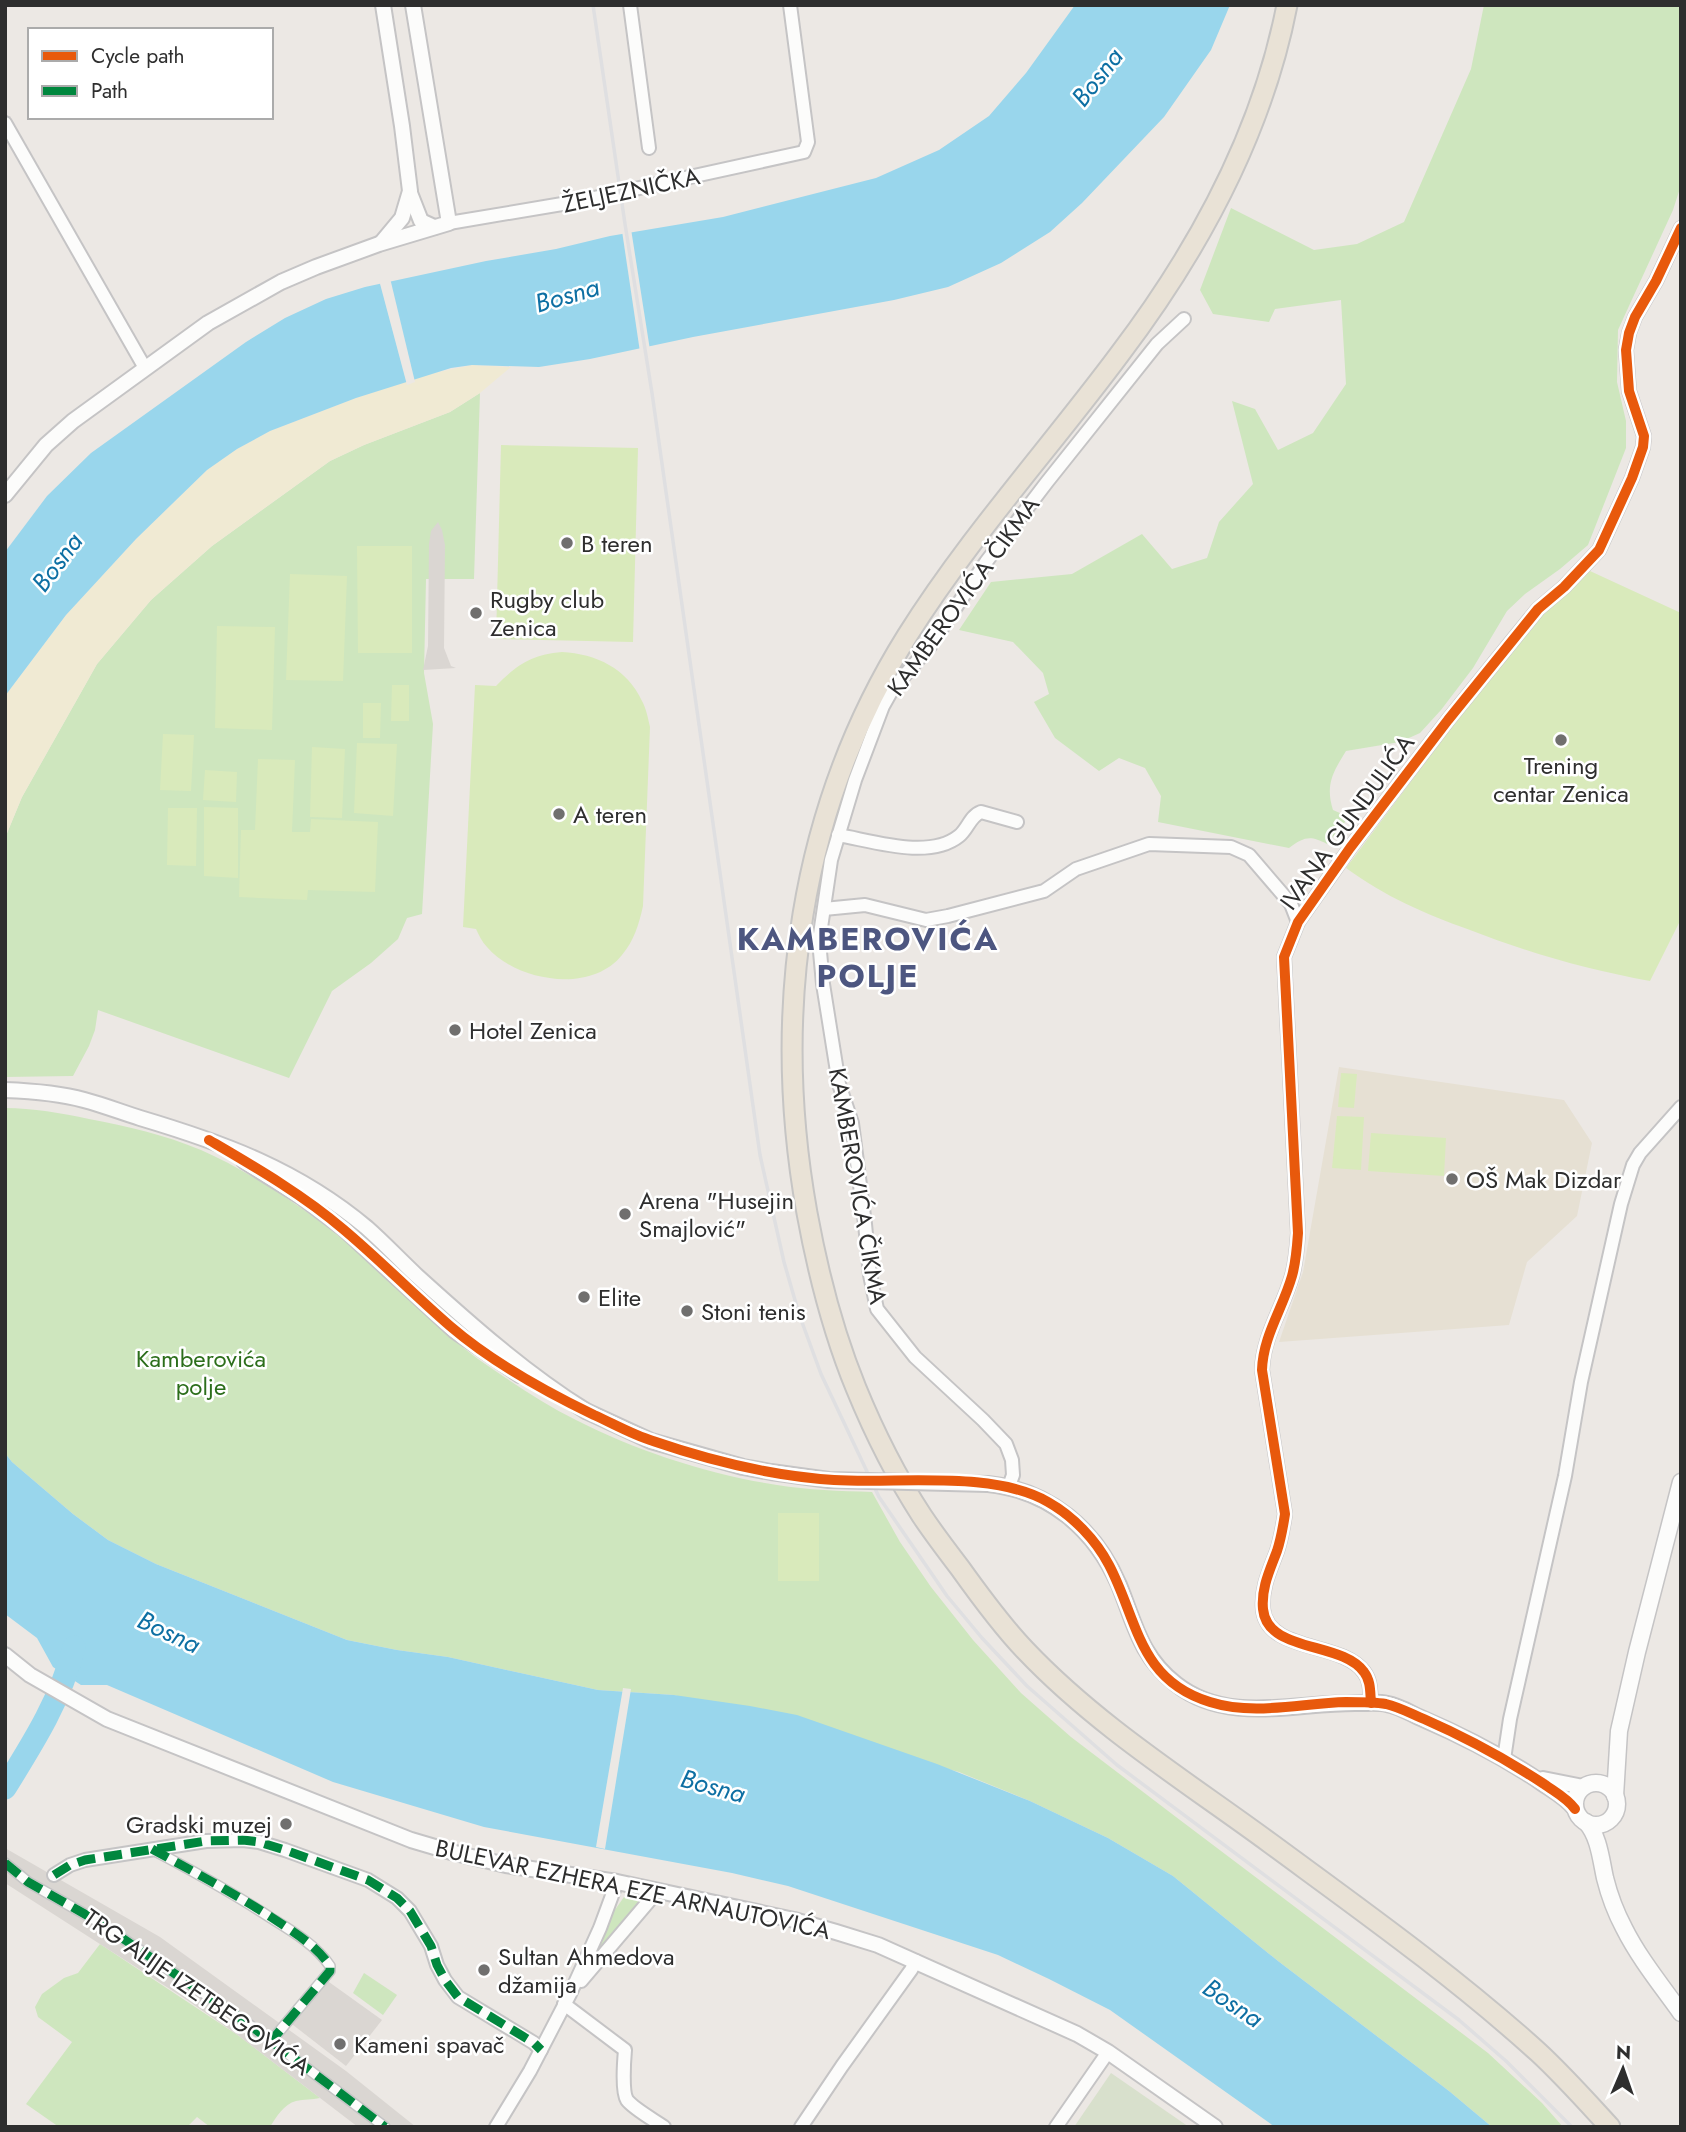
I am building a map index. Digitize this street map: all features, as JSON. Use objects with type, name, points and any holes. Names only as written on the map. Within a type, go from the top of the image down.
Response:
[{"type":"highway","points":[[1287,5],[1258,108],[1231,175],[1194,246],[1120,354],[954,566],[901,645],[858,729],[824,818],[797,943],[792,1013],[792,1070],[802,1186],[815,1256],[831,1318],[859,1395],[887,1455],[920,1514],[985,1603],[1026,1651],[1080,1701],[1150,1758],[1269,1842],[1468,1992],[1543,2057],[1610,2127]]},
{"type":"main road","points":[[1681,1482],[1637,1652],[1617,1745],[1601,1776],[1576,1797],[1575,1809],[1591,1828],[1605,1879],[1623,1927],[1644,1962],[1681,2013]]},
{"type":"main road","points":[[1603,1865],[1609,1821],[1616,1809],[1617,1745]]},
{"type":"main road","points":[[1588,1786],[1605,1786],[1615,1796]]},
{"type":"main road","points":[[1586,1822],[1598,1825],[1609,1821]]},
{"type":"street","points":[[383,5],[410,191],[421,221],[434,227]]},
{"type":"street","points":[[5,495],[46,445],[73,421],[208,323],[281,282],[316,267],[449,223],[413,5]]},
{"type":"street","points":[[630,5],[649,148]]},
{"type":"street","name":"ŽELJEZNIČKA","points":[[449,223],[605,196],[804,152],[808,146],[790,5]]},
{"type":"street","points":[[5,123],[145,368]]},
{"type":"street","points":[[379,244],[402,218],[410,191]]},
{"type":"street","name":"IVANA GUNDULIĆA","points":[[1371,1703],[1368,1680],[1359,1666],[1344,1657],[1284,1637],[1266,1622],[1263,1612],[1264,1586],[1283,1533],[1285,1514],[1262,1370],[1262,1355],[1292,1279],[1298,1233],[1284,957],[1298,922],[1385,802],[1538,609],[1564,587],[1599,550],[1643,447],[1644,436],[1629,391],[1626,350],[1629,333],[1681,228]]},
{"type":"street","name":"KAMBEROVIĆA ČIKMA","points":[[1009,1486],[1013,1475],[1012,1460],[1006,1444],[915,1357],[877,1309],[870,1275],[852,1123],[839,1084],[823,984],[819,941],[831,860],[855,780],[883,706],[892,690],[930,646],[986,562],[1047,482],[1157,344],[1184,318]]},
{"type":"street","points":[[838,835],[915,849],[931,848],[960,836],[976,814],[981,812],[1017,822]]},
{"type":"street","points":[[824,909],[865,905],[926,920],[948,916],[1044,891],[1076,869],[1149,844],[1231,847],[1249,855],[1292,904],[1298,922]]},
{"type":"street","points":[[5,1090],[45,1093],[83,1100],[209,1140],[295,1177],[367,1228],[436,1293],[514,1360],[555,1391],[586,1411],[651,1441],[743,1467],[771,1472],[851,1481],[988,1484],[1029,1492],[1052,1504],[1076,1522],[1094,1543],[1107,1561],[1119,1586],[1137,1636],[1147,1655],[1161,1671],[1189,1694],[1208,1702],[1245,1708],[1344,1702],[1387,1704],[1458,1734],[1504,1759],[1570,1801],[1575,1809]]},
{"type":"street","points":[[1504,1759],[1510,1719],[1565,1476],[1581,1382],[1621,1204],[1633,1165],[1640,1153],[1681,1107]]},
{"type":"street","name":"BULEVAR EZHERA EZE ARNAUTOVIĆA","points":[[5,1655],[37,1679],[107,1719],[411,1840],[506,1865],[617,1882],[794,1920],[878,1945],[1029,2011],[1108,2052],[1215,2127]]},
{"type":"street","points":[[1532,1776],[1588,1786]]},
{"type":"street","points":[[54,1875],[85,1860],[226,1839],[251,1841],[285,1850],[368,1880],[397,1898],[410,1911],[431,1946],[445,1980],[458,1997],[524,2036],[541,2050]]},
{"type":"street","points":[[152,1849],[268,1915],[301,1938],[330,1966],[330,1971],[272,2040]]},
{"type":"street","name":"TRG ALIJE IZETBEGOVIĆA","points":[[5,1863],[28,1882],[97,1921],[272,2040],[385,2127]]},
{"type":"street","points":[[500,2123],[567,1999],[600,1928],[617,1882]]},
{"type":"street","points":[[567,1999],[649,1901],[654,1890]]},
{"type":"street","points":[[802,2127],[916,1961]]},
{"type":"street","points":[[567,1999],[625,2050],[623,2090],[628,2101],[664,2127]]},
{"type":"street","points":[[1056,2127],[1108,2052]]},
{"type":"shaded area","points":[[438,522],[445,545],[444,648],[451,666],[456,668],[423,670],[428,646],[429,544],[431,531]]},
{"type":"shaded area","name":"OŠ Mak Dizdar","points":[[1339,1067],[1564,1100],[1592,1143],[1577,1216],[1527,1262],[1509,1325],[1279,1342],[1303,1272]]},
{"type":"shaded area","points":[[5,1848],[160,1937],[346,2071],[416,2127],[358,2127],[239,2036],[187,2000],[5,1883]]},
{"type":"shaded area","name":"Kameni spavač","points":[[322,1977],[382,2020],[346,2066],[288,2021]]},
{"type":"green space","points":[[1484,5],[1681,5],[1681,185],[1673,210],[1618,330],[1617,382],[1626,421],[1626,448],[1588,545],[1507,611],[1473,668],[1420,733],[1400,742],[1346,751],[1334,772],[1330,793],[1333,810],[1349,817],[1327,844],[1307,838],[1289,848],[1158,822],[1161,796],[1145,768],[1119,758],[1099,771],[1055,738],[1034,702],[1049,694],[1043,673],[1013,642],[959,630],[991,582],[1072,574],[1142,534],[1172,569],[1207,558],[1219,522],[1253,484],[1232,401],[1255,409],[1278,450],[1313,433],[1346,384],[1341,300],[1275,309],[1269,322],[1213,314],[1200,290],[1231,208],[1314,250],[1357,244],[1404,222],[1471,69]]},
{"type":"green space","points":[[480,393],[474,579],[426,579],[424,673],[433,724],[422,914],[407,918],[398,939],[371,963],[332,991],[289,1078],[98,1010],[89,1046],[73,1076],[5,1077],[5,838],[22,797],[97,664],[151,600],[212,546],[330,461],[450,412]]},
{"type":"green space","name":"B teren","points":[[501,445],[638,448],[633,642],[496,639]]},
{"type":"green space","points":[[357,546],[412,546],[412,653],[358,653]]},
{"type":"green space","name":"Trening centar Zenica","points":[[1590,571],[1681,613],[1681,919],[1650,981],[1581,966],[1492,938],[1405,903],[1346,868],[1539,611]]},
{"type":"green space","points":[[290,574],[347,576],[343,681],[286,680]]},
{"type":"green space","points":[[217,626],[275,627],[272,730],[215,728]]},
{"type":"green space","points":[[562,652],[587,656],[619,672],[636,690],[645,707],[650,727],[643,906],[640,919],[626,950],[609,967],[574,979],[554,979],[516,968],[487,947],[476,929],[463,927],[475,685],[496,686],[526,662],[542,655]]},
{"type":"green space","points":[[392,685],[409,685],[409,721],[391,721]]},
{"type":"green space","points":[[363,703],[381,703],[380,738],[363,738]]},
{"type":"green space","points":[[163,734],[194,735],[191,791],[160,790]]},
{"type":"green space","points":[[357,743],[397,744],[393,816],[354,813]]},
{"type":"green space","points":[[312,747],[345,749],[342,818],[310,817]]},
{"type":"green space","points":[[258,759],[295,760],[292,832],[310,832],[311,819],[378,822],[375,892],[308,890],[307,900],[239,897],[241,830],[255,830]]},
{"type":"green space","points":[[205,770],[237,772],[236,802],[203,800]]},
{"type":"green space","points":[[204,807],[238,808],[238,878],[204,876]]},
{"type":"green space","points":[[168,808],[197,808],[196,866],[167,865]]},
{"type":"green space","points":[[1341,1073],[1357,1074],[1354,1108],[1338,1107]]},
{"type":"green space","name":"Kamberovića polje","points":[[5,1108],[58,1113],[117,1125],[174,1140],[223,1160],[290,1201],[333,1232],[478,1359],[538,1399],[623,1442],[674,1460],[752,1481],[789,1487],[872,1492],[900,1542],[931,1587],[973,1640],[1021,1693],[1071,1737],[1488,2053],[1542,2103],[1563,2127],[1492,2127],[1173,1876],[1108,1838],[1030,1801],[959,1772],[674,1695],[598,1690],[448,1657],[347,1640],[156,1564],[108,1540],[73,1514],[5,1453]]},
{"type":"green space","points":[[1337,1116],[1364,1117],[1361,1170],[1332,1168]]},
{"type":"green space","points":[[1371,1133],[1446,1138],[1444,1176],[1368,1171]]},
{"type":"green space","points":[[778,1513],[819,1513],[819,1581],[778,1581]]},
{"type":"green space","points":[[624,1897],[639,1900],[640,1903],[599,1951],[596,1951],[612,1914]]},
{"type":"green space","points":[[100,1944],[239,2036],[320,2098],[299,2100],[288,2105],[270,2127],[210,2127],[197,2117],[187,2127],[59,2127],[26,2104],[72,2042],[38,2017],[35,2007],[42,1994],[64,1978],[78,1973]]},
{"type":"green space","points":[[364,1973],[397,1995],[383,2015],[353,1993]]},
{"type":"green space","points":[[1111,2073],[1189,2127],[1074,2127]]},
{"type":"sand","points":[[472,365],[511,367],[480,393],[450,412],[330,461],[212,546],[151,600],[97,664],[22,797],[5,838],[5,696],[66,615],[136,539],[207,470],[270,431],[429,374]]},
{"type":"water","name":"Bosna","points":[[1075,5],[1230,5],[1211,50],[1164,117],[1082,203],[1050,232],[1001,263],[948,287],[590,359],[539,367],[472,365],[451,368],[356,398],[270,431],[207,470],[136,539],[66,615],[5,696],[5,552],[47,496],[91,453],[246,342],[285,318],[326,299],[365,287],[610,236],[723,217],[876,178],[939,150],[989,116],[1026,73]]},
{"type":"water","name":"Bosna","points":[[5,1453],[73,1514],[108,1540],[156,1564],[347,1640],[448,1657],[598,1690],[674,1695],[797,1715],[937,1764],[1030,1801],[1108,1838],[1173,1876],[1492,2127],[1275,2127],[1110,2010],[998,1955],[788,1886],[484,1827],[333,1782],[107,1685],[81,1685],[53,1667],[37,1638],[5,1614]]},
{"type":"pier","points":[[631,229],[650,350],[640,352],[622,231]]},
{"type":"pier","points":[[390,278],[415,382],[407,385],[379,280]]},
{"type":"pier","points":[[623,1688],[631,1689],[605,1849],[596,1847]]},
{"type":"waterway","points":[[5,1788],[54,1703],[74,1647]]},
{"type":"railway","points":[[593,5],[652,393],[760,1155],[784,1262],[821,1374],[879,1497],[947,1596],[1027,1686],[1117,1765],[1459,2020],[1506,2061],[1572,2127]]},
{"type":"marked path","points":[[54,1875],[85,1860],[206,1841],[243,1840],[285,1850],[368,1880],[397,1898],[410,1911],[431,1946],[445,1980],[458,1997],[534,2043],[541,2050]]},
{"type":"marked path","points":[[152,1849],[271,1917],[311,1945],[330,1966],[330,1971],[272,2040]]},
{"type":"marked path","points":[[5,1863],[28,1882],[97,1921],[243,2020],[385,2127]]},
{"type":"cycle path","points":[[1371,1703],[1368,1679],[1354,1662],[1277,1633],[1268,1623],[1263,1609],[1265,1586],[1282,1533],[1285,1514],[1262,1370],[1263,1358],[1292,1276],[1298,1233],[1284,957],[1298,922],[1350,848],[1448,720],[1538,609],[1564,587],[1599,550],[1643,447],[1644,436],[1629,391],[1626,350],[1629,333],[1681,228]]},
{"type":"cycle path","points":[[209,1140],[327,1216],[450,1326],[484,1352],[538,1386],[594,1415],[638,1436],[720,1461],[765,1471],[834,1480],[973,1482],[1026,1492],[1057,1508],[1075,1521],[1091,1538],[1109,1565],[1143,1646],[1168,1679],[1186,1692],[1210,1702],[1243,1708],[1346,1702],[1391,1705],[1500,1757],[1557,1793],[1575,1809]]},
{"type":"place","name":"B teren","points":[[567,543]]},
{"type":"place","name":"Rugby club Zenica","points":[[476,613]]},
{"type":"place","name":"Trening centar Zenica","points":[[1561,740]]},
{"type":"place","name":"A teren","points":[[559,814]]},
{"type":"place","name":"Hotel Zenica","points":[[455,1030]]},
{"type":"place","name":"OŠ Mak Dizdar","points":[[1452,1179]]},
{"type":"place","name":"Arena \"Husejin Smajlović\"","points":[[625,1214]]},
{"type":"place","name":"Elite","points":[[584,1297]]},
{"type":"place","name":"Stoni tenis","points":[[687,1311]]},
{"type":"place","name":"Gradski muzej","points":[[286,1824]]},
{"type":"place","name":"Sultan Ahmedova džamija","points":[[484,1970]]},
{"type":"place","name":"Kameni spavač","points":[[340,2044]]},
{"type":"district","name":"KAMBEROVIĆA POLJE","points":[[868,958]]}]
